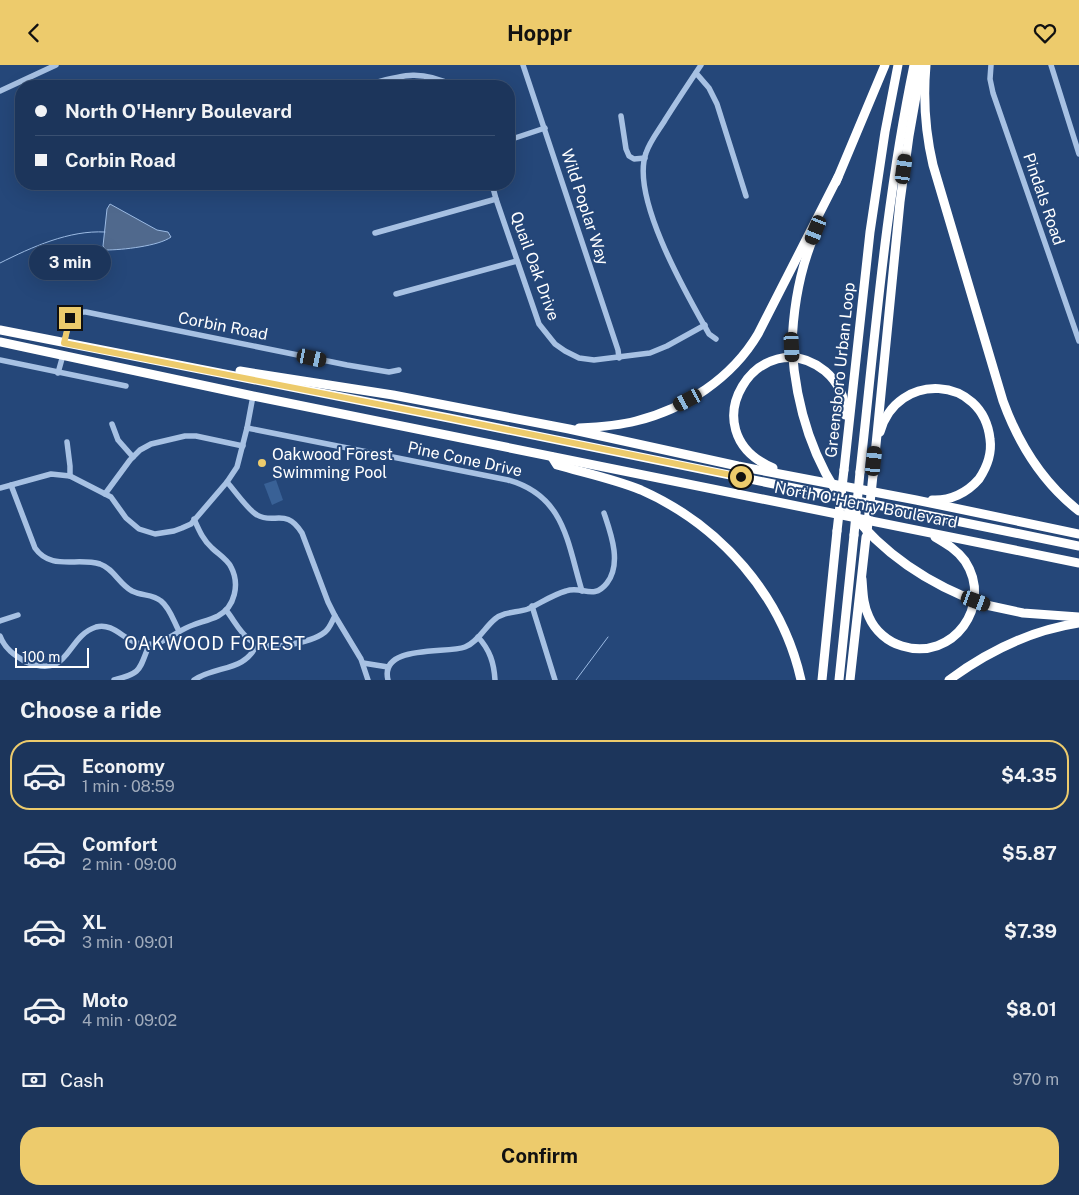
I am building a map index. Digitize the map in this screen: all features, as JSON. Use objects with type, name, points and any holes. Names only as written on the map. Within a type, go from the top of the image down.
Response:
[{"type":"highway","points":[[885,65],[838,177],[802,270],[795,308],[792,347],[796,389],[806,427],[820,462],[848,508],[883,546],[916,571],[948,590],[986,605],[1023,613],[1079,617]]},
{"type":"highway","name":"Greensboro Urban Loop","points":[[822,680],[846,440],[871,224],[898,65]]},
{"type":"highway","name":"Greensboro Urban Loop","points":[[839,680],[886,234],[898,151],[914,65]]},
{"type":"highway","points":[[850,680],[876,447],[900,202],[911,119],[922,65]]},
{"type":"highway","points":[[926,65],[924,109],[933,165],[1003,401],[1016,433],[1034,464],[1051,485],[1079,511]]},
{"type":"highway","points":[[569,429],[601,427],[649,418],[688,400],[721,378],[755,339],[838,177]]},
{"type":"highway","name":"North O'Henry Boulevard","points":[[0,330],[1079,545]]},
{"type":"highway","points":[[0,341],[54,347],[60,347],[64,343]]},
{"type":"highway","name":"North O'Henry Boulevard","points":[[0,341],[253,396],[1079,563]]},
{"type":"highway","points":[[791,475],[765,465],[753,456],[742,443],[736,429],[734,408],[738,393],[746,380],[763,365],[781,359],[796,359],[811,362],[830,375],[844,400],[846,440]]},
{"type":"highway","points":[[164,362],[220,368],[394,395],[1079,534]]},
{"type":"highway","points":[[876,447],[884,420],[892,408],[908,395],[922,390],[941,389],[955,392],[967,399],[981,413],[988,428],[990,446],[987,464],[980,477],[972,486],[955,497],[935,501],[916,500]]},
{"type":"highway","points":[[552,457],[557,465],[617,481],[655,497],[683,512],[722,542],[744,566],[772,605],[789,641],[801,680]]},
{"type":"highway","points":[[862,579],[868,617],[877,630],[890,641],[905,647],[920,649],[936,647],[956,635],[966,624],[973,609],[975,593],[972,577],[965,562],[954,549],[926,533]]},
{"type":"highway","points":[[949,680],[977,661],[1008,645],[1041,632],[1079,623]]},
{"type":"street","points":[[24,80],[56,65]]},
{"type":"street","name":"Wild Poplar Way","points":[[524,65],[618,350],[619,358]]},
{"type":"street","points":[[701,65],[655,136],[644,158],[644,180],[656,226],[672,265],[704,325],[711,336],[716,339]]},
{"type":"street","name":"Pindals Road","points":[[990,65],[992,90],[1079,341]]},
{"type":"street","points":[[1051,65],[1079,154]]},
{"type":"street","points":[[696,73],[709,88],[717,104],[746,196]]},
{"type":"street","points":[[385,80],[414,74],[441,80]]},
{"type":"street","points":[[0,91],[15,84]]},
{"type":"street","points":[[621,116],[626,149],[629,156],[634,159],[644,158]]},
{"type":"street","points":[[515,138],[544,128]]},
{"type":"street","name":"Quail Oak Drive","points":[[494,190],[516,261],[539,324],[555,344],[564,351],[579,358],[594,361],[650,353],[667,346],[704,325]]},
{"type":"street","points":[[375,233],[496,199]]},
{"type":"street","points":[[396,294],[516,261]]},
{"type":"street","name":"Corbin Road","points":[[64,343],[70,318],[75,313],[82,311],[347,365],[389,372],[399,370]]},
{"type":"street","points":[[58,373],[62,355]]},
{"type":"street","points":[[0,360],[126,386]]},
{"type":"street","points":[[0,488],[51,474],[70,476],[111,497],[131,523],[148,533],[174,531],[191,523],[227,482],[237,467],[253,396]]},
{"type":"street","points":[[112,424],[118,440],[133,457]]},
{"type":"street","name":"Pine Cone Drive","points":[[247,428],[508,480],[526,486],[541,495],[556,513],[564,532],[582,591]]},
{"type":"street","points":[[105,494],[133,457],[140,450],[150,445],[185,436],[196,436],[243,446]]},
{"type":"street","points":[[67,442],[70,476]]},
{"type":"street","points":[[227,482],[255,514],[266,518],[284,518],[298,526],[335,616],[363,663],[367,680]]},
{"type":"street","points":[[10,485],[35,548],[40,555],[50,561],[90,562],[105,567],[113,572],[132,591],[163,601],[179,631]]},
{"type":"street","points":[[388,680],[386,674],[388,667],[400,657],[430,650],[453,650],[467,646],[495,619],[506,613],[527,609],[547,597],[568,590],[593,593],[602,588],[609,580],[614,565],[614,544],[604,513]]},
{"type":"street","points":[[0,636],[8,650],[35,668],[53,670],[62,665],[86,632],[96,627],[107,627],[137,643],[149,645],[162,642],[179,631],[217,617],[226,610],[232,601],[235,591],[234,576],[228,562],[204,539],[194,519]]},
{"type":"street","points":[[532,606],[555,680]]},
{"type":"street","points":[[226,610],[244,635],[257,644],[266,646],[284,646],[318,636],[328,630],[335,616]]},
{"type":"street","points":[[0,621],[18,615]]},
{"type":"street","points":[[478,637],[488,647],[494,668],[495,680]]},
{"type":"street","points":[[194,680],[245,661],[253,653],[257,644]]},
{"type":"street","points":[[114,680],[135,673],[140,668],[149,645]]},
{"type":"street","points":[[363,663],[388,667]]},
{"type":"shaded area","points":[[110,204],[157,230],[168,232],[171,237],[149,245],[106,250],[103,246],[107,209]]},
{"type":"shaded area","points":[[276,480],[283,500],[272,505],[264,484]]},
{"type":"waterway","points":[[0,263],[25,251],[64,237],[91,232],[105,232]]},
{"type":"waterway","points":[[576,680],[608,637]]},
{"type":"place","name":"Oakwood Forest Swimming Pool","points":[[262,463]]},
{"type":"district","name":"OAKWOOD FOREST","points":[[215,643]]},
{"type":"route","points":[[70,318],[64,343],[741,477]]}]
